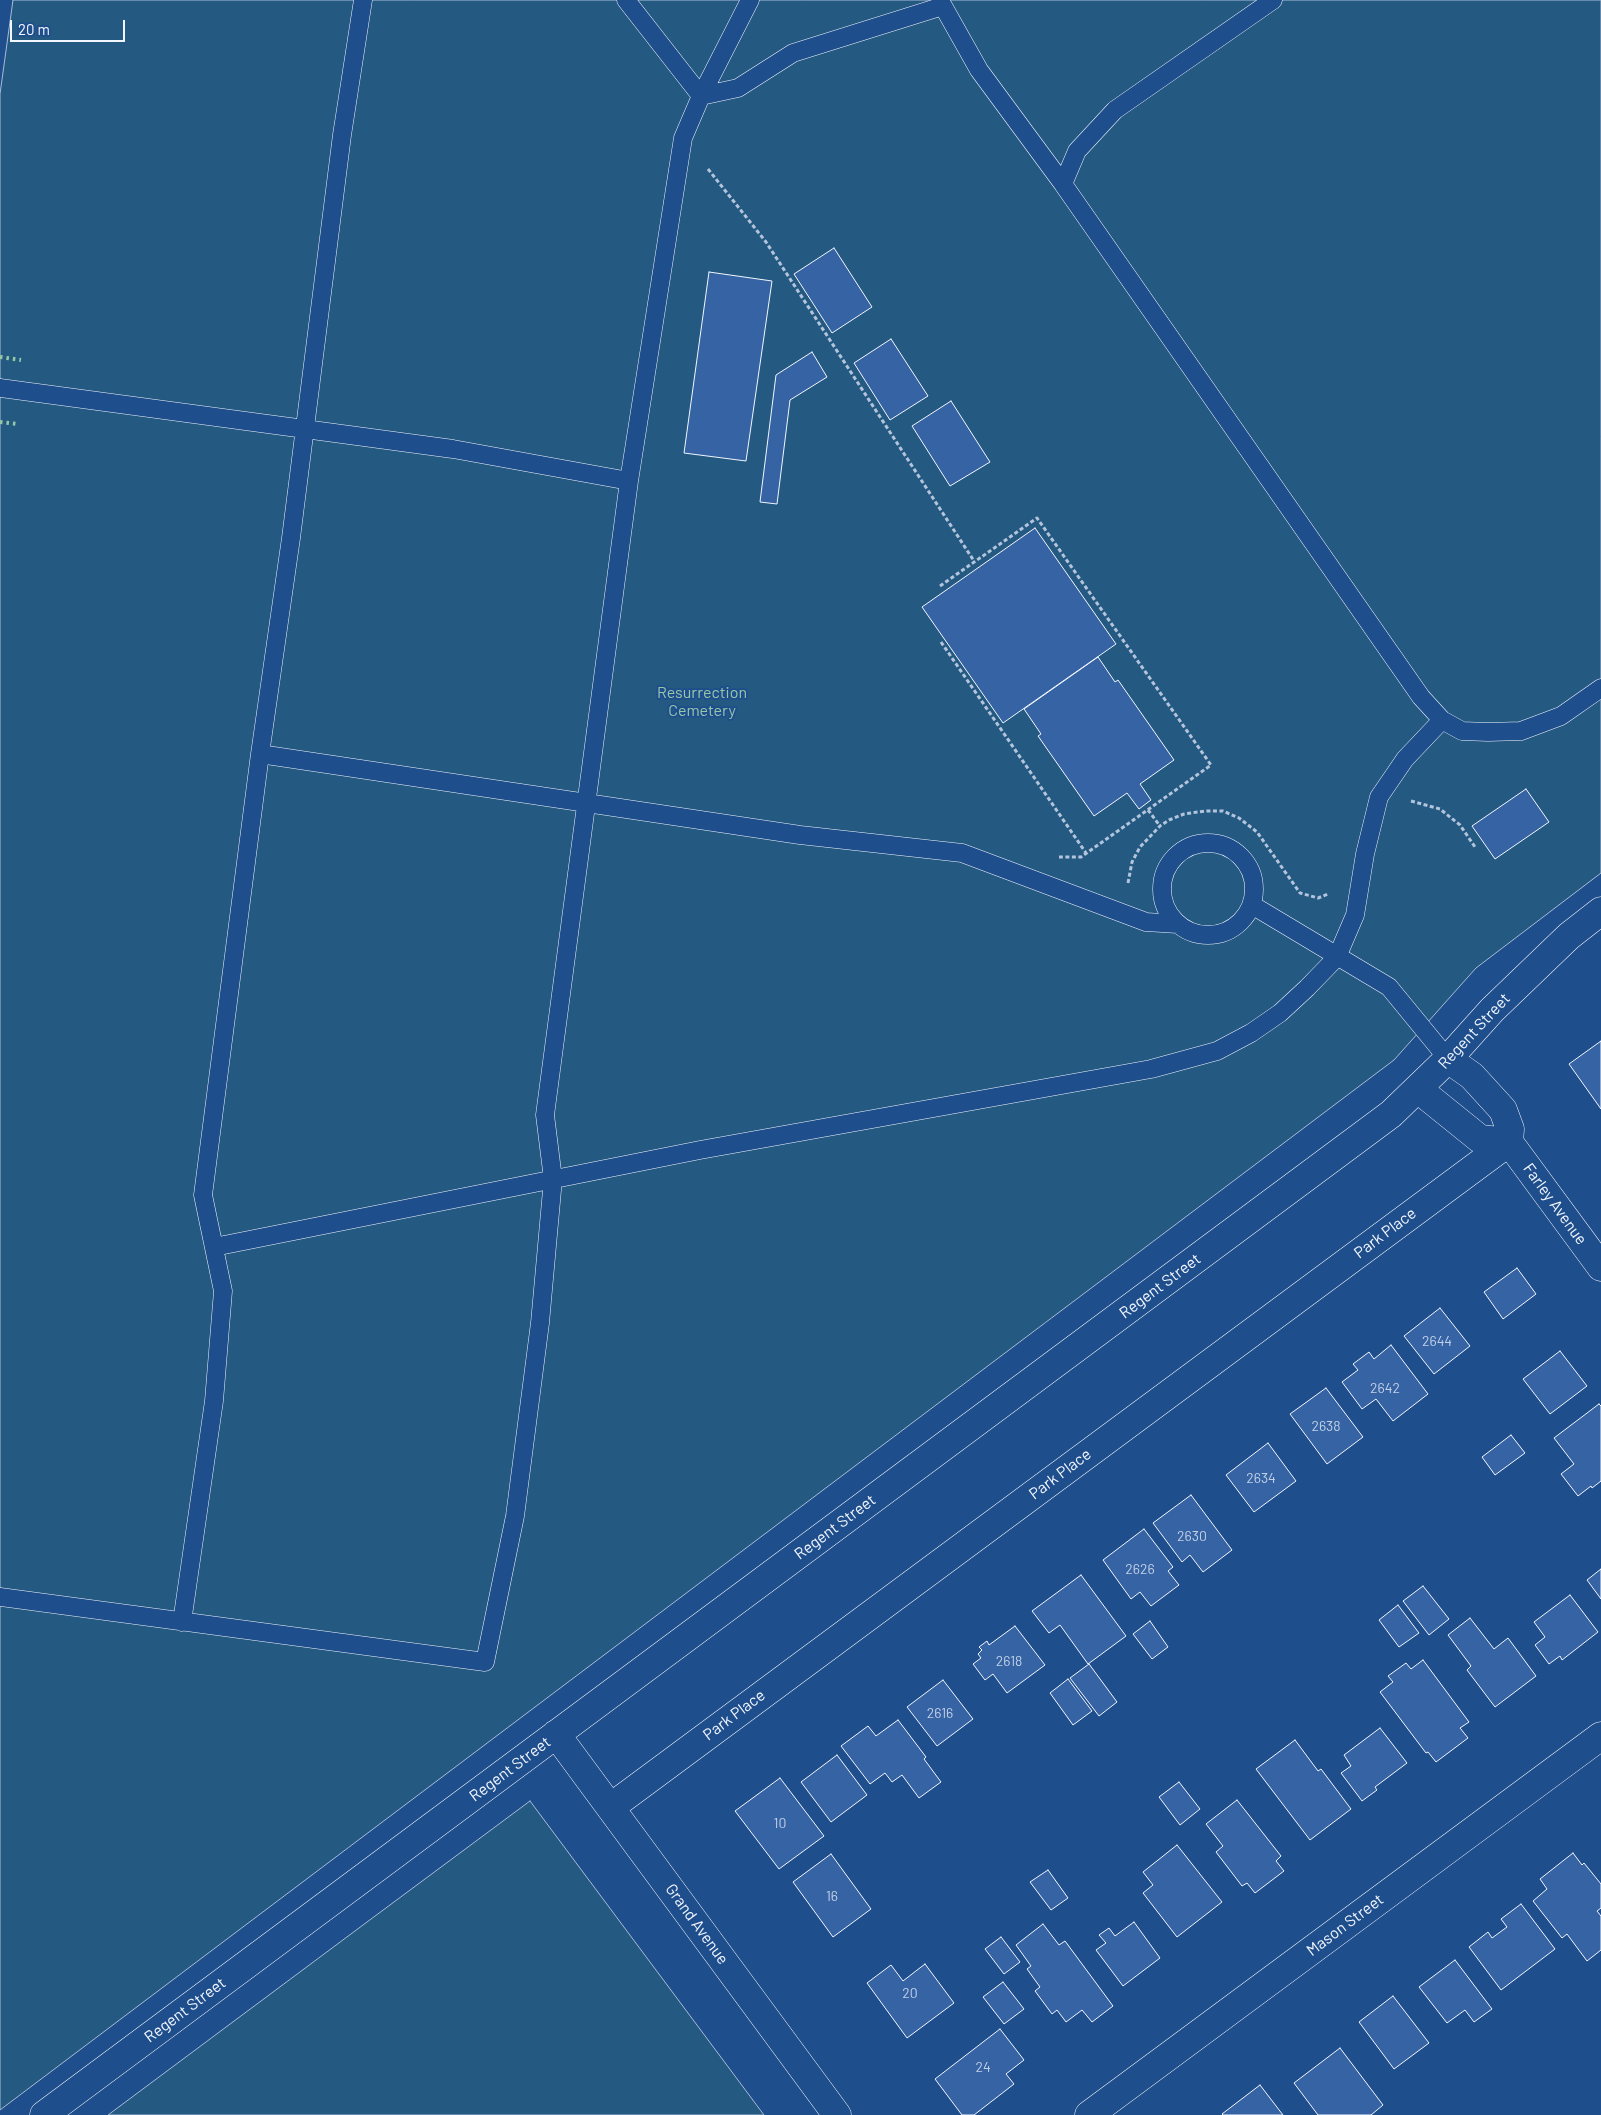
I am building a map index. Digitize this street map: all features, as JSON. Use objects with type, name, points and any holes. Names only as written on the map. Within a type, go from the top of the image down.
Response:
[{"type":"street","name":"Regent Street","points":[[44,2115],[1391,1114],[1448,1059],[1492,1010],[1569,936],[1601,912]]},
{"type":"street","name":"Farley Avenue","points":[[1448,1059],[1472,1076],[1503,1110],[1510,1129],[1509,1142],[1601,1267]]},
{"type":"street","points":[[1418,1089],[1480,1139],[1509,1142]]},
{"type":"street","name":"Park Place","points":[[611,1807],[1509,1142]]},
{"type":"street","name":"Grand Avenue","points":[[556,1734],[837,2115]]},
{"type":"street","name":"Mason Street","points":[[1090,2115],[1601,1736]]},
{"type":"lane","points":[[182,1622],[214,1401],[223,1291],[203,1195],[342,135],[362,0]]},
{"type":"lane","points":[[626,0],[701,96]]},
{"type":"lane","points":[[0,1596],[486,1662],[515,1516],[540,1322],[553,1179],[545,1115],[628,480],[683,138],[701,96],[750,0]]},
{"type":"lane","points":[[1063,184],[1077,151],[1115,110],[1273,0]]},
{"type":"lane","points":[[701,96],[738,88],[793,53],[947,3],[978,70],[1063,184],[1421,697],[1442,720],[1462,731],[1520,731],[1561,716],[1601,688]]},
{"type":"lane","points":[[0,388],[305,427],[453,449],[628,480]]},
{"type":"lane","points":[[214,1247],[700,1150],[1151,1069],[1217,1052],[1251,1034],[1280,1012],[1337,957],[1355,915],[1363,864],[1379,797],[1405,759],[1442,720]]},
{"type":"lane","points":[[260,754],[800,835],[962,853],[1146,922],[1178,924]]},
{"type":"lane","points":[[1211,842],[1225,845],[1238,853],[1247,864],[1253,877],[1255,891],[1252,905],[1243,919],[1231,929],[1216,934],[1200,934],[1186,930],[1178,924],[1165,906],[1162,890],[1164,874],[1172,861],[1183,850],[1196,844],[1211,842]]},
{"type":"lane","points":[[1252,905],[1389,987],[1448,1059]]},
{"type":"path","points":[[683,138],[766,242],[974,561]]},
{"type":"path","points":[[940,586],[1037,518],[1211,765],[1081,857],[1056,857]]},
{"type":"path","points":[[941,642],[1086,853]]},
{"type":"path","points":[[1377,805],[1409,801],[1440,809],[1460,825],[1476,846]]},
{"type":"path","points":[[1148,810],[1160,826]]},
{"type":"path","points":[[1129,916],[1128,878],[1132,862],[1140,847],[1160,826],[1168,820],[1184,814],[1223,811],[1239,818],[1257,832],[1294,887],[1300,894],[1308,897],[1318,898],[1328,894],[1335,886],[1343,863],[1363,864]]},
{"type":"green space","name":"Resurrection Cemetery","points":[[13,0],[1601,0],[1601,873],[1476,968],[1394,1060],[0,2110],[0,94]]},
{"type":"green space","points":[[530,1801],[764,2115],[108,2115],[363,1925]]},
{"type":"building","points":[[834,248],[872,307],[832,333],[794,274]]},
{"type":"building","points":[[709,272],[772,281],[746,461],[684,453]]},
{"type":"building","points":[[891,339],[928,396],[890,420],[854,363]]},
{"type":"building","points":[[812,352],[827,377],[790,400],[777,504],[760,502],[776,375]]},
{"type":"building","points":[[951,401],[990,462],[950,486],[912,426]]},
{"type":"building","points":[[1035,528],[1116,644],[1003,723],[922,607]]},
{"type":"building","points":[[1098,657],[1115,682],[1118,680],[1174,760],[1140,784],[1151,800],[1139,809],[1127,793],[1094,816],[1038,736],[1041,734],[1024,709]]},
{"type":"building","points":[[1526,789],[1549,822],[1495,859],[1472,826]]},
{"type":"building","points":[[1601,1041],[1601,1109],[1569,1064]]},
{"type":"building","points":[[1517,1268],[1536,1294],[1503,1319],[1484,1292]]},
{"type":"building","points":[[1440,1308],[1470,1346],[1434,1374],[1404,1336]]},
{"type":"building","points":[[1391,1345],[1428,1394],[1393,1421],[1376,1399],[1362,1409],[1342,1382],[1358,1370],[1353,1364],[1369,1352],[1374,1359]]},
{"type":"building","points":[[1560,1351],[1587,1386],[1550,1414],[1523,1379]]},
{"type":"building","points":[[1326,1388],[1363,1437],[1327,1464],[1290,1414]]},
{"type":"building","points":[[1599,1404],[1601,1406],[1601,1481],[1578,1496],[1561,1474],[1574,1464],[1554,1438]]},
{"type":"building","points":[[1511,1435],[1525,1453],[1495,1475],[1482,1457]]},
{"type":"building","points":[[1268,1443],[1296,1481],[1254,1512],[1226,1475]]},
{"type":"building","points":[[1191,1495],[1232,1550],[1203,1572],[1190,1555],[1182,1562],[1153,1523]]},
{"type":"building","points":[[1144,1529],[1173,1567],[1168,1571],[1179,1585],[1151,1606],[1140,1592],[1131,1599],[1103,1560]]},
{"type":"building","points":[[1601,1569],[1601,1599],[1587,1580]]},
{"type":"building","points":[[1081,1575],[1126,1636],[1088,1664],[1060,1625],[1049,1633],[1032,1611]]},
{"type":"building","points":[[1423,1586],[1449,1619],[1429,1635],[1403,1601]]},
{"type":"building","points":[[1570,1595],[1598,1632],[1562,1660],[1560,1656],[1549,1664],[1535,1645],[1545,1637],[1534,1622]]},
{"type":"building","points":[[1398,1605],[1419,1633],[1399,1647],[1379,1620]]},
{"type":"building","points":[[1470,1618],[1494,1649],[1508,1638],[1536,1676],[1495,1707],[1467,1670],[1471,1666],[1448,1635]]},
{"type":"building","points":[[1150,1621],[1168,1647],[1152,1659],[1133,1634]]},
{"type":"building","points":[[1015,1626],[1045,1665],[1007,1693],[993,1674],[985,1680],[973,1664],[981,1658],[978,1654],[982,1650],[979,1647],[987,1641],[989,1645]]},
{"type":"building","points":[[1423,1660],[1469,1722],[1460,1728],[1468,1738],[1436,1762],[1428,1752],[1426,1753],[1380,1692],[1393,1682],[1388,1676],[1406,1663],[1411,1669]]},
{"type":"building","points":[[1089,1664],[1117,1702],[1099,1716],[1070,1678]]},
{"type":"building","points":[[1068,1679],[1092,1711],[1073,1725],[1050,1693]]},
{"type":"building","points":[[943,1680],[973,1719],[937,1746],[907,1707]]},
{"type":"building","points":[[898,1720],[926,1757],[924,1759],[941,1782],[919,1798],[902,1775],[892,1782],[885,1773],[870,1784],[841,1746],[868,1726],[876,1736]]},
{"type":"building","points":[[1380,1728],[1407,1763],[1375,1787],[1377,1790],[1362,1801],[1341,1773],[1351,1766],[1344,1755]]},
{"type":"building","points":[[1295,1740],[1318,1771],[1321,1769],[1351,1809],[1310,1840],[1256,1769]]},
{"type":"building","points":[[837,1755],[867,1795],[831,1822],[801,1782]]},
{"type":"building","points":[[780,1778],[824,1836],[779,1869],[735,1811]]},
{"type":"building","points":[[1179,1782],[1200,1809],[1180,1825],[1159,1797]]},
{"type":"building","points":[[1237,1800],[1281,1856],[1276,1861],[1284,1871],[1255,1893],[1247,1883],[1242,1886],[1216,1852],[1223,1846],[1206,1824]]},
{"type":"building","points":[[1177,1845],[1222,1902],[1177,1937],[1143,1893],[1153,1885],[1143,1872]]},
{"type":"building","points":[[1573,1853],[1601,1884],[1601,1908],[1597,1911],[1601,1916],[1601,1950],[1587,1961],[1567,1934],[1562,1938],[1533,1901],[1547,1889],[1540,1879]]},
{"type":"building","points":[[831,1854],[871,1909],[833,1937],[793,1882]]},
{"type":"building","points":[[1048,1870],[1068,1898],[1051,1910],[1030,1882]]},
{"type":"building","points":[[1521,1904],[1555,1949],[1501,1990],[1469,1947],[1488,1932],[1492,1938],[1507,1927],[1501,1919]]},
{"type":"building","points":[[1134,1922],[1160,1958],[1123,1986],[1096,1950],[1106,1943],[1099,1935],[1109,1928],[1115,1936]]},
{"type":"building","points":[[1043,1924],[1059,1945],[1065,1941],[1113,2006],[1092,2022],[1082,2010],[1066,2022],[1057,2010],[1052,2014],[1035,1991],[1040,1987],[1027,1969],[1031,1966],[1016,1945]]},
{"type":"building","points":[[1001,1937],[1020,1962],[1004,1974],[985,1949]]},
{"type":"building","points":[[1455,1960],[1492,2009],[1474,2022],[1465,2010],[1447,2023],[1419,1987]]},
{"type":"building","points":[[925,1964],[954,2003],[907,2038],[867,1983],[891,1965],[903,1981]]},
{"type":"building","points":[[1003,1982],[1024,2009],[1004,2024],[983,1997]]},
{"type":"building","points":[[1393,1996],[1429,2043],[1394,2069],[1359,2022]]},
{"type":"building","points":[[1000,2029],[1024,2060],[1006,2074],[1014,2084],[974,2115],[962,2115],[935,2079]]},
{"type":"building","points":[[1340,2048],[1383,2105],[1371,2115],[1318,2115],[1294,2083]]},
{"type":"building","points":[[1260,2085],[1283,2115],[1222,2114]]},
{"type":"hedge","points":[[0,357],[21,360]]},
{"type":"hedge","points":[[0,422],[18,424]]}]
